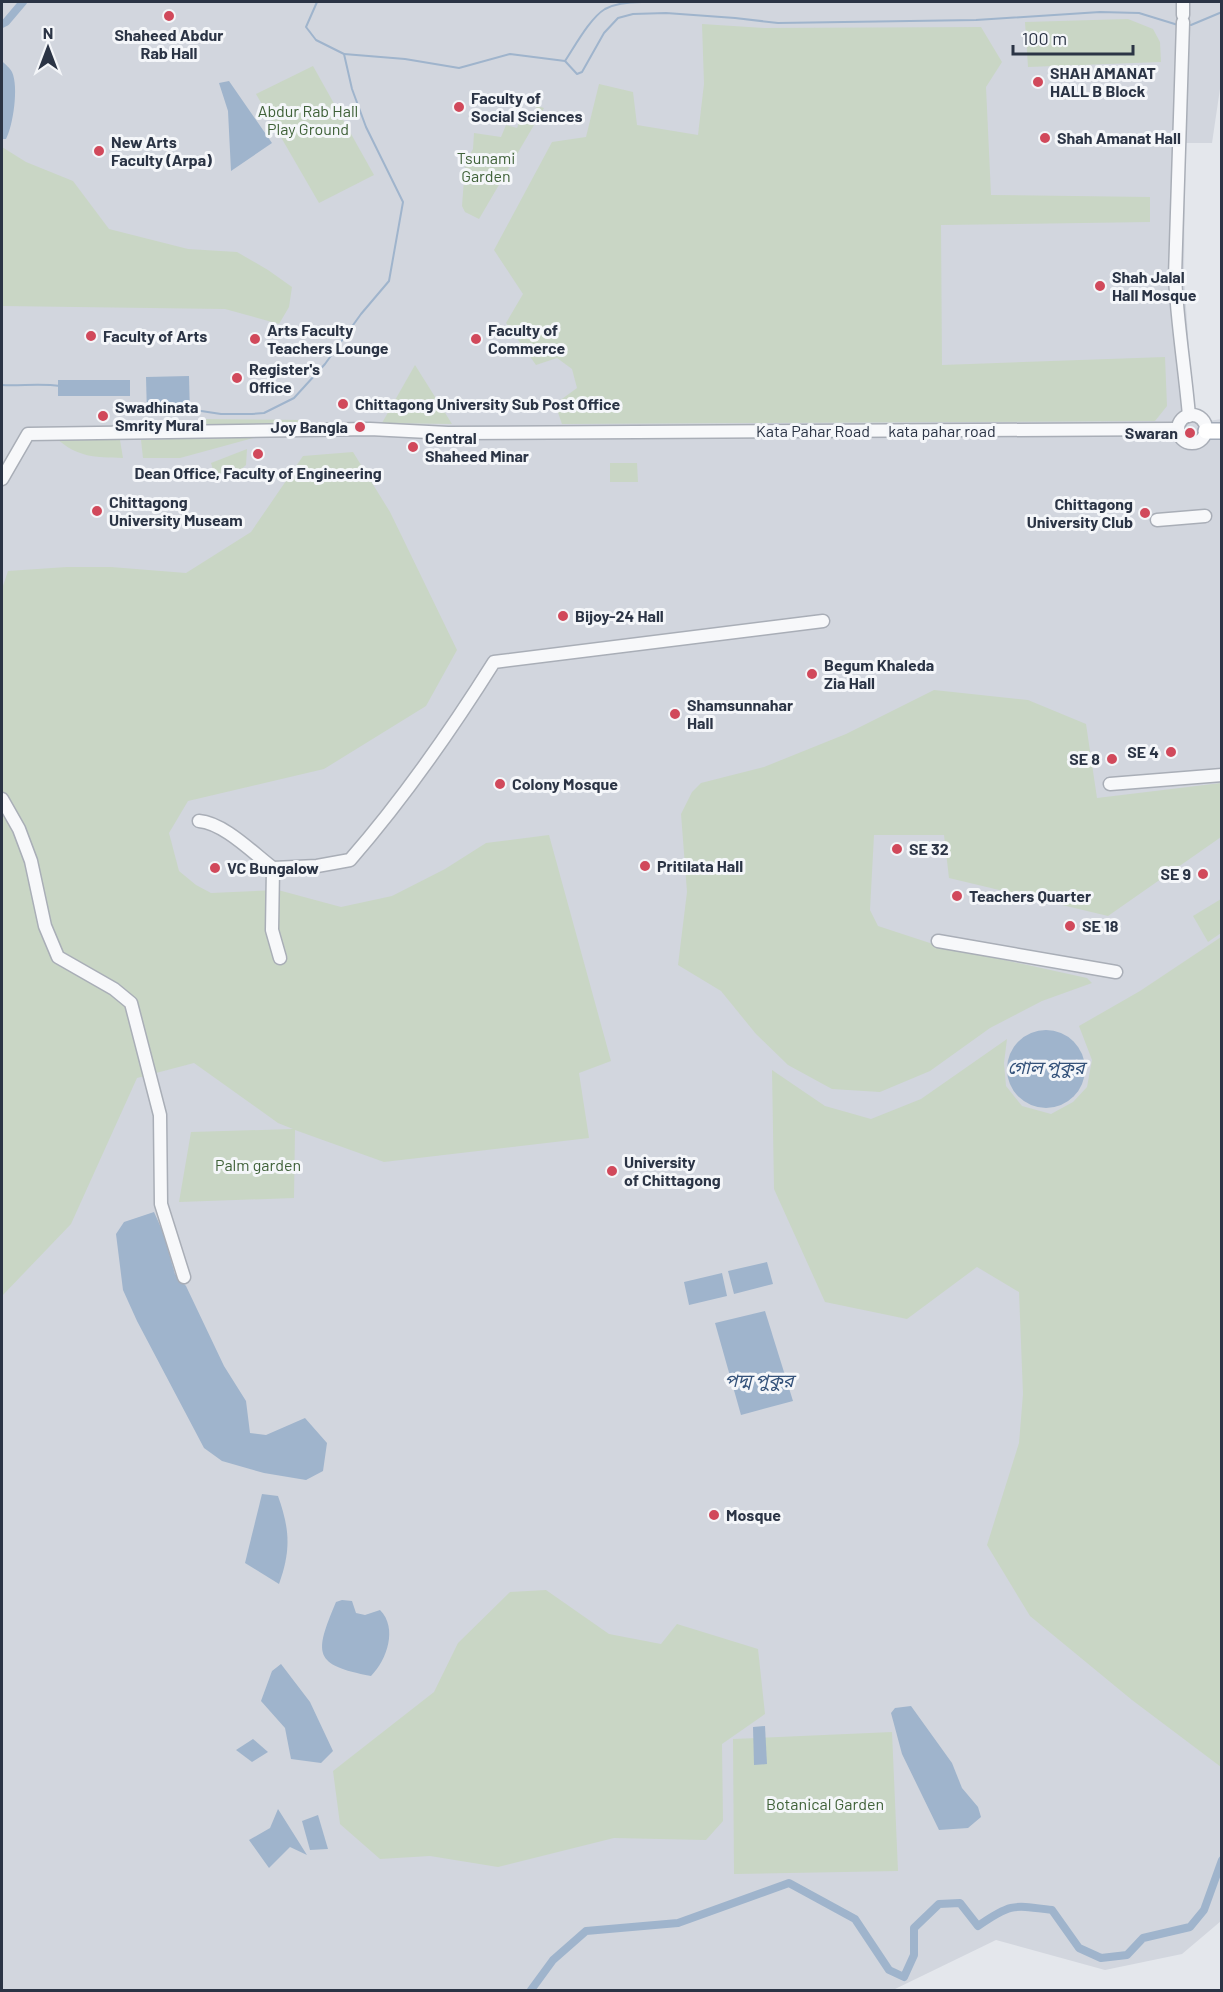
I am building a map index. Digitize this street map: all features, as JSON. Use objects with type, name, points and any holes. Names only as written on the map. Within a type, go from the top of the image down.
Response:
[{"type":"main road","points":[[1206,431],[1221,431]]},
{"type":"street","points":[[1184,2],[1175,276],[1176,308],[1182,342],[1189,416]]},
{"type":"street","points":[[1189,416],[1201,419],[1206,431],[1200,440],[1192,443],[1180,438],[1178,429],[1179,422],[1189,416]]},
{"type":"street","name":"Kata Pahar Road","points":[[2,479],[28,434],[370,429],[471,433],[1178,429]]},
{"type":"street","name":"kata pahar road","points":[[471,433],[1161,430]]},
{"type":"street","points":[[1157,520],[1205,516]]},
{"type":"street","points":[[199,821],[222,829],[273,868],[317,866],[350,860],[408,791],[451,731],[494,662],[823,621]]},
{"type":"street","points":[[1110,784],[1221,775]]},
{"type":"street","points":[[2,799],[19,829],[31,861],[45,926],[58,957],[114,989],[131,1003],[160,1114],[161,1204],[184,1277]]},
{"type":"street","points":[[273,868],[272,930],[280,958]]},
{"type":"street","points":[[938,941],[1116,972]]},
{"type":"shaded area","name":"University of Chittagong","points":[[2,2],[1221,2],[1221,82],[1212,143],[1185,143],[1184,277],[1193,409],[1208,421],[1222,419],[1221,1921],[1182,1954],[1105,1970],[996,1940],[893,1990],[2,1990]]},
{"type":"green space","points":[[1128,19],[1153,29],[1160,42],[1161,62],[1028,67],[1025,22]]},
{"type":"green space","points":[[702,24],[764,28],[981,27],[1002,62],[986,87],[991,195],[1150,197],[1150,222],[941,225],[942,365],[1165,357],[1167,406],[1155,421],[562,424],[555,404],[577,388],[572,369],[557,358],[536,365],[506,323],[523,294],[494,250],[552,142],[586,137],[599,84],[633,92],[637,125],[698,135],[704,84]]},
{"type":"green space","name":"Abdur Rab Hall Play Ground","points":[[313,66],[374,175],[319,203],[256,94]]},
{"type":"green space","name":"Tsunami Garden","points":[[537,106],[544,108],[479,219],[465,212],[462,206],[466,153],[470,154],[473,149],[474,133],[501,137],[506,125],[517,128],[521,117],[531,118]]},
{"type":"green space","points":[[2,147],[26,162],[73,181],[109,229],[188,249],[237,252],[268,270],[292,287],[289,307],[279,324],[225,309],[2,306]]},
{"type":"green space","points":[[415,365],[447,416],[452,424],[382,423]]},
{"type":"green space","points":[[199,419],[304,420],[303,429],[199,428]]},
{"type":"green space","points":[[261,436],[180,458],[143,458],[141,440]]},
{"type":"green space","points":[[56,438],[120,440],[123,458],[95,457],[79,453]]},
{"type":"green space","points":[[247,449],[246,465],[243,468],[231,473],[214,473],[211,463]]},
{"type":"green space","name":"Palm garden","points":[[353,452],[390,512],[457,650],[426,706],[324,769],[188,801],[169,833],[179,871],[196,885],[211,893],[278,890],[341,907],[392,896],[445,869],[486,843],[549,835],[611,1061],[579,1073],[589,1138],[384,1162],[295,1130],[294,1198],[179,1202],[191,1132],[293,1129],[278,1123],[194,1063],[137,1078],[71,1224],[2,1296],[2,589],[8,571],[111,567],[186,573],[251,532],[303,456]]},
{"type":"green space","points":[[610,463],[637,463],[638,482],[610,482]]},
{"type":"green space","points":[[934,690],[1028,700],[1086,724],[1097,798],[1221,783],[1221,837],[1108,916],[949,878],[944,835],[874,835],[870,910],[878,926],[936,945],[1087,978],[1092,983],[1042,1001],[990,1028],[930,1071],[880,1092],[832,1089],[788,1065],[756,1034],[721,991],[678,965],[687,892],[681,814],[692,792],[701,783],[764,767],[846,734]]},
{"type":"green space","points":[[1221,899],[1221,933],[1208,942],[1193,916]]},
{"type":"green space","points":[[1221,937],[1221,1767],[1132,1700],[1030,1616],[987,1545],[1019,1443],[1023,1394],[1019,1292],[977,1267],[907,1319],[825,1302],[774,1189],[772,1070],[825,1106],[871,1119],[921,1099],[1007,1039],[1004,1063],[1006,1086],[1022,1106],[1051,1114],[1073,1102],[1087,1087],[1092,1060],[1079,1026],[1140,991]]},
{"type":"green space","points":[[546,1590],[609,1634],[661,1644],[677,1624],[758,1649],[765,1714],[722,1744],[723,1821],[706,1840],[614,1838],[498,1867],[430,1856],[380,1859],[340,1824],[333,1771],[434,1692],[458,1643],[510,1592]]},
{"type":"green space","name":"Botanical Garden","points":[[892,1732],[898,1871],[734,1874],[733,1739]]},
{"type":"water","points":[[2,61],[12,72],[15,87],[13,116],[6,139],[2,139]]},
{"type":"water","points":[[229,81],[272,143],[231,171],[228,111],[219,83]]},
{"type":"water","points":[[189,376],[190,414],[147,415],[146,377]]},
{"type":"water","points":[[58,380],[130,380],[130,396],[58,396]]},
{"type":"water","name":"গোল পুকুর","points":[[1046,1030],[1061,1033],[1073,1042],[1082,1054],[1085,1069],[1082,1084],[1073,1096],[1061,1105],[1046,1108],[1031,1105],[1019,1096],[1010,1084],[1007,1069],[1010,1054],[1019,1042],[1031,1033]]},
{"type":"water","points":[[154,1212],[163,1232],[175,1274],[186,1286],[224,1366],[246,1401],[250,1433],[266,1435],[305,1418],[327,1443],[323,1471],[306,1480],[264,1473],[222,1461],[204,1448],[123,1290],[116,1234],[124,1222]]},
{"type":"water","points":[[767,1262],[773,1284],[734,1294],[728,1271]]},
{"type":"water","points":[[722,1273],[727,1296],[689,1305],[684,1282]]},
{"type":"water","name":"পদ্ম পুকুর","points":[[765,1311],[793,1401],[741,1415],[715,1323]]},
{"type":"water","points":[[262,1494],[278,1496],[285,1519],[288,1540],[286,1561],[279,1584],[245,1563]]},
{"type":"water","points":[[352,1601],[356,1613],[365,1615],[380,1610],[385,1617],[389,1635],[386,1653],[371,1676],[338,1667],[324,1654],[322,1645],[324,1634],[336,1602]]},
{"type":"water","points":[[281,1664],[310,1702],[333,1751],[321,1763],[291,1759],[285,1728],[261,1701],[272,1671]]},
{"type":"water","points":[[911,1706],[952,1763],[962,1788],[978,1807],[981,1817],[968,1828],[939,1830],[902,1754],[891,1713],[895,1708]]},
{"type":"water","points":[[765,1726],[767,1764],[754,1765],[753,1727]]},
{"type":"water","points":[[253,1739],[268,1752],[252,1762],[236,1750]]},
{"type":"water","points":[[278,1809],[307,1855],[290,1847],[269,1868],[249,1840],[270,1828]]},
{"type":"water","points":[[318,1815],[328,1849],[310,1850],[302,1821]]},
{"type":"waterway","points":[[2,24],[23,2]]},
{"type":"waterway","points":[[188,409],[221,414],[264,413],[294,398],[325,364],[361,314],[389,281],[403,202],[366,127],[352,89],[344,54],[316,40],[306,27],[317,2]]},
{"type":"waterway","points":[[344,54],[405,59],[459,68],[510,54],[565,61],[599,13],[618,4],[642,2]]},
{"type":"waterway","points":[[685,2],[918,2]]},
{"type":"waterway","points":[[565,61],[577,74],[582,72],[604,33],[618,18],[633,14],[666,13],[778,23],[976,20],[1100,12],[1139,13],[1178,25]]},
{"type":"waterway","points":[[1191,25],[1222,12]]},
{"type":"waterway","points":[[2,385],[60,386]]},
{"type":"waterway","points":[[531,1990],[553,1960],[586,1931],[678,1923],[789,1883],[855,1919],[889,1970],[904,1977],[914,1955],[914,1928],[939,1904],[960,1903],[978,1926],[998,1913],[1013,1908],[1029,1907],[1052,1910],[1079,1948],[1101,1958],[1127,1955],[1143,1938],[1190,1927],[1204,1910],[1222,1860]]},
{"type":"place","name":"Shaheed Abdur Rab Hall","points":[[169,16]]},
{"type":"place","name":"SHAH AMANAT HALL B Block","points":[[1038,82]]},
{"type":"place","name":"Faculty of Social Sciences","points":[[459,107]]},
{"type":"place","name":"Shah Amanat Hall","points":[[1045,138]]},
{"type":"place","name":"New Arts Faculty (Arpa)","points":[[99,151]]},
{"type":"place","name":"Shah Jalal Hall Mosque","points":[[1100,286]]},
{"type":"place","name":"Faculty of Arts","points":[[91,336]]},
{"type":"place","name":"Arts Faculty Teachers Lounge","points":[[255,339]]},
{"type":"place","name":"Faculty of Commerce","points":[[476,339]]},
{"type":"place","name":"Register's Office","points":[[237,378]]},
{"type":"place","name":"Chittagong University Sub Post Office","points":[[343,404]]},
{"type":"place","name":"Swadhinata Smrity Mural","points":[[103,416]]},
{"type":"place","name":"Joy Bangla","points":[[360,427]]},
{"type":"place","name":"Swaran","points":[[1190,433]]},
{"type":"place","name":"Central Shaheed Minar","points":[[413,447]]},
{"type":"place","name":"Dean Office, Faculty of Engineering","points":[[258,454]]},
{"type":"place","name":"Chittagong University Museam","points":[[97,511]]},
{"type":"place","name":"Chittagong University Club","points":[[1145,513]]},
{"type":"place","name":"Bijoy-24 Hall","points":[[563,616]]},
{"type":"place","name":"Begum Khaleda Zia Hall","points":[[812,674]]},
{"type":"place","name":"Shamsunnahar Hall","points":[[675,714]]},
{"type":"place","name":"SE 4","points":[[1171,752]]},
{"type":"place","name":"SE 8","points":[[1112,759]]},
{"type":"place","name":"Colony Mosque","points":[[500,784]]},
{"type":"place","name":"SE 32","points":[[897,849]]},
{"type":"place","name":"Pritilata Hall","points":[[645,866]]},
{"type":"place","name":"VC Bungalow","points":[[215,868]]},
{"type":"place","name":"SE 9","points":[[1203,874]]},
{"type":"place","name":"Teachers Quarter","points":[[957,896]]},
{"type":"place","name":"SE 18","points":[[1070,926]]},
{"type":"place","name":"University of Chittagong","points":[[612,1171]]},
{"type":"place","name":"Mosque","points":[[714,1515]]}]
